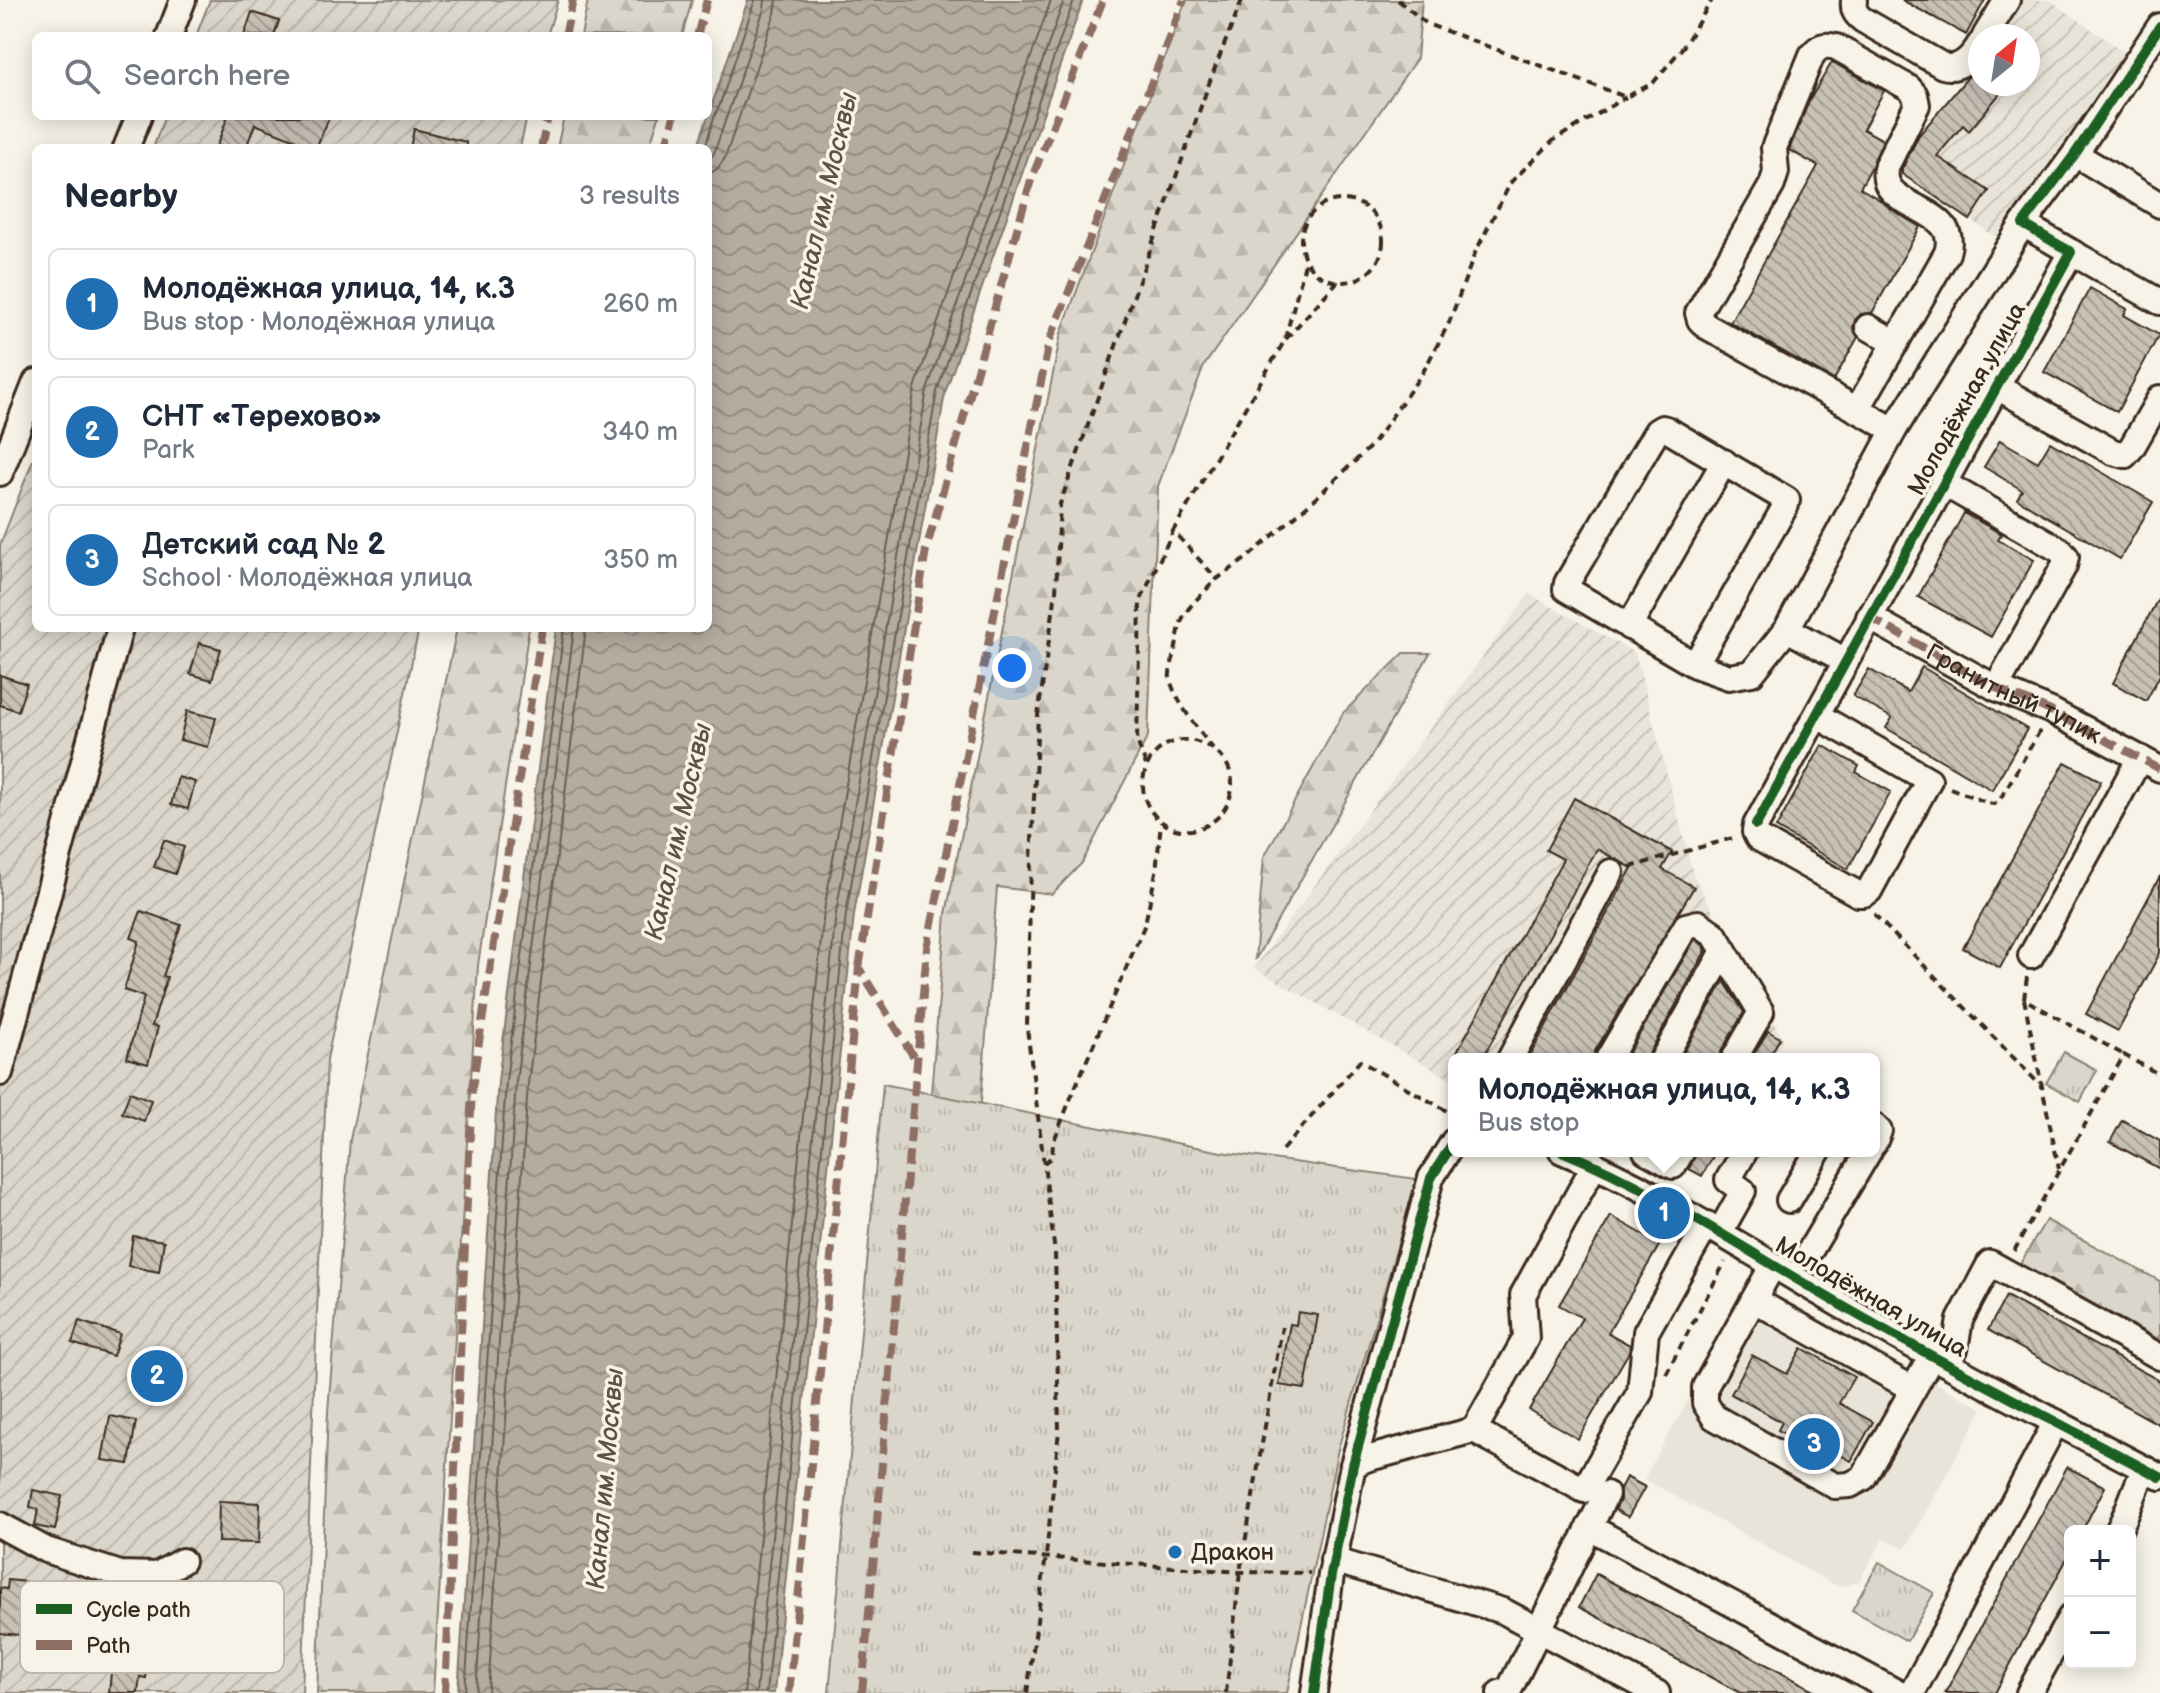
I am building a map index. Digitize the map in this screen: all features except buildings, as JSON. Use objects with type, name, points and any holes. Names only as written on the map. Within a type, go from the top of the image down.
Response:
[{"type":"street","points":[[171,32],[183,0]]},
{"type":"street","points":[[1854,0],[1856,15],[1943,66],[1957,67],[1968,57]]},
{"type":"street","points":[[1992,24],[2007,0]]},
{"type":"street","points":[[1695,665],[1787,500],[1666,429],[1657,431],[1566,589],[1695,665],[1729,677],[1752,673],[1787,629],[1894,430],[2023,224],[2075,154],[2160,26]]},
{"type":"street","points":[[1857,410],[1951,243],[1948,231],[1940,222],[1886,185],[1884,174],[1917,105],[1915,95],[1909,88],[1836,47],[1827,45],[1812,55],[1778,134],[1774,148],[1776,172],[1772,185],[1698,313],[1706,326],[1857,410],[1894,430]]},
{"type":"street","points":[[128,144],[137,120]]},
{"type":"street","points":[[2075,154],[2160,205]]},
{"type":"street","points":[[2023,224],[2160,302]]},
{"type":"street","name":"Молодёжная улица","points":[[1756,828],[2071,252]]},
{"type":"street","points":[[1868,327],[1896,343]]},
{"type":"street","points":[[1997,387],[2113,452],[2125,455],[2160,398]]},
{"type":"street","points":[[0,473],[32,392]]},
{"type":"street","points":[[1629,627],[1724,462]]},
{"type":"street","points":[[1943,483],[2060,550],[2066,557],[2064,566],[1996,688]]},
{"type":"street","name":"Гранитный тупик","points":[[1869,617],[1996,688],[2153,760]]},
{"type":"street","points":[[1787,629],[1846,661]]},
{"type":"street","points":[[0,1073],[119,632]]},
{"type":"street","points":[[1756,828],[1758,838],[1858,894],[1869,891],[1929,780],[1818,716]]},
{"type":"street","points":[[2031,956],[2153,760]]},
{"type":"street","points":[[1513,1053],[1611,872]]},
{"type":"street","points":[[1612,1053],[1686,926],[1698,923],[1714,934],[1761,1012],[1737,1053]]},
{"type":"street","points":[[1666,1053],[1724,951]]},
{"type":"street","points":[[1314,1693],[1327,1567],[1431,1178],[1448,1151]]},
{"type":"street","name":"Молодёжная улица","points":[[1577,1157],[1721,1233],[1939,1360],[2152,1473]]},
{"type":"street","points":[[1657,1157],[1673,1166],[1678,1157]]},
{"type":"street","points":[[1353,1465],[1474,1430],[1584,1490],[1640,1392],[1646,1332],[1721,1233],[1742,1194],[1741,1188],[1728,1180],[1741,1157]]},
{"type":"street","points":[[1789,1200],[1814,1157]]},
{"type":"street","points":[[1811,1249],[1865,1157]]},
{"type":"street","points":[[1474,1430],[1526,1338],[1523,1295],[1595,1164]]},
{"type":"street","points":[[1773,1265],[1705,1387],[1705,1403],[1714,1417],[1835,1486],[1850,1485],[1863,1478],[1913,1389],[1939,1360],[1955,1349],[1960,1320],[1990,1263],[2160,1357]]},
{"type":"street","points":[[1754,1300],[1913,1389]]},
{"type":"street","points":[[1912,1693],[2056,1422]]},
{"type":"street","points":[[2122,1525],[2152,1473]]},
{"type":"street","points":[[1507,1692],[1606,1494]]},
{"type":"street","points":[[0,1525],[46,1550],[120,1574],[157,1575],[182,1561]]},
{"type":"street","points":[[1589,1527],[1898,1693]]},
{"type":"street","points":[[1327,1567],[1503,1611],[1657,1693]]},
{"type":"street","points":[[2029,1693],[2064,1629]]},
{"type":"path","points":[[1027,1693],[1059,1430],[1055,1253],[1027,1028],[1038,715],[1056,592],[1060,504],[1242,0]]},
{"type":"path","points":[[1398,0],[1427,24],[1626,97]]},
{"type":"path","points":[[1213,749],[1199,742],[1184,740],[1168,744],[1156,753],[1146,765],[1142,779],[1142,793],[1155,818],[1181,830],[1195,830],[1209,825],[1220,817],[1228,805],[1232,790],[1231,774],[1224,760],[1184,710],[1169,678],[1182,617],[1217,579],[1247,558],[1372,445],[1423,372],[1449,323],[1475,253],[1511,182],[1554,140],[1653,83],[1683,47],[1712,0]]},
{"type":"path","points":[[1336,200],[1362,205],[1373,214],[1380,226],[1383,240],[1381,253],[1374,266],[1352,281],[1325,278],[1314,271],[1306,260],[1301,248],[1301,235],[1305,222],[1323,204],[1336,200]]},
{"type":"path","points":[[1285,340],[1306,260]]},
{"type":"path","points":[[1146,765],[1137,741],[1140,602],[1173,531],[1285,340],[1338,281]]},
{"type":"path","points":[[1173,531],[1217,579]]},
{"type":"path","points":[[1929,780],[1994,804],[1999,801],[2051,711]]},
{"type":"path","points":[[1044,1163],[1052,1157],[1053,1143],[1072,1095],[1145,924],[1156,872],[1161,822]]},
{"type":"path","points":[[1611,872],[1756,828]]},
{"type":"path","points":[[1858,894],[1883,924],[2042,1087]]},
{"type":"path","points":[[2031,956],[2024,999],[2059,1169]]},
{"type":"path","points":[[2024,999],[2160,1075]]},
{"type":"path","points":[[2025,1231],[2124,1055]]},
{"type":"path","points":[[1282,1150],[1360,1061],[1448,1112]]},
{"type":"path","points":[[1662,1382],[1721,1233]]},
{"type":"path","points":[[1226,1693],[1240,1572],[1282,1327]]},
{"type":"path","points":[[972,1552],[1240,1572],[1327,1567]]},
{"type":"shaded area","points":[[2021,0],[2050,0],[2128,55],[1996,237],[1892,167],[1968,74],[1968,96],[2040,96],[2040,24],[2004,24]]},
{"type":"shaded area","points":[[1529,594],[1635,653],[1694,877],[1783,1039],[1775,1053],[1448,1053],[1448,1078],[1254,968]]},
{"type":"shaded area","points":[[1754,1282],[1983,1409],[1905,1549],[1884,1538],[1859,1581],[1839,1587],[1644,1479]]},
{"type":"green space","points":[[210,0],[558,0],[548,32],[198,32]]},
{"type":"green space","points":[[588,0],[692,0],[683,32],[582,32]]},
{"type":"green space","points":[[1186,0],[1422,0],[1417,58],[1204,366],[1158,486],[1148,736],[1082,863],[1052,894],[997,887],[939,1667],[853,1693],[888,1606],[946,914],[1061,333]]},
{"type":"green space","points":[[164,120],[526,120],[521,144],[154,144]]},
{"type":"green space","points":[[563,120],[658,120],[650,144],[558,144]]},
{"type":"green space","points":[[32,462],[32,632],[418,632],[327,1059],[302,1693],[0,1693],[0,545]]},
{"type":"green space","points":[[456,632],[528,632],[478,965],[433,1693],[317,1693],[328,1411],[350,1140]]},
{"type":"green space","points":[[1404,653],[1430,653],[1255,960],[1264,857],[1343,713]]},
{"type":"green space","points":[[2064,1052],[2097,1070],[2080,1102],[2046,1083]]},
{"type":"green space","points":[[883,1084],[1221,1152],[1417,1179],[1338,1449],[1287,1693],[829,1693]]},
{"type":"green space","points":[[2046,1220],[2160,1281],[2160,1340],[2020,1264]]},
{"type":"green space","points":[[1879,1562],[1934,1593],[1907,1641],[1852,1610]]},
{"type":"water","name":"Канал им. Москвы","points":[[748,0],[1083,0],[945,393],[854,915],[774,1693],[458,1693],[498,1081],[555,632],[712,632],[712,144],[698,144],[707,120],[712,120],[712,104]]},
{"type":"marked path","points":[[566,32],[573,0]]},
{"type":"marked path","points":[[698,32],[707,0]]},
{"type":"marked path","points":[[859,968],[926,550],[1031,180],[1103,0]]},
{"type":"marked path","points":[[862,1693],[927,948],[1049,342],[1184,0]]},
{"type":"marked path","points":[[542,144],[547,120]]},
{"type":"marked path","points":[[666,144],[673,120]]},
{"type":"marked path","points":[[1869,617],[1996,688],[2051,711],[2160,769]]},
{"type":"marked path","points":[[445,1693],[472,1088],[541,632]]},
{"type":"marked path","points":[[789,1693],[859,968],[917,1062]]},
{"type":"cycle path","points":[[1756,825],[2071,252],[2023,224],[2075,154],[2160,26]]},
{"type":"cycle path","points":[[1314,1693],[1331,1575],[1353,1465],[1431,1178],[1448,1151]]},
{"type":"cycle path","points":[[1576,1157],[1669,1203],[1879,1327],[2160,1477]]},
{"type":"place","name":"Молодёжная улица, 14, к.3","points":[[1664,1213]]},
{"type":"place","name":"СНТ «Терехово»","points":[[157,1376]]},
{"type":"place","name":"Детский сад № 2","points":[[1814,1444]]},
{"type":"place","name":"Дракон","points":[[1175,1552]]}]
